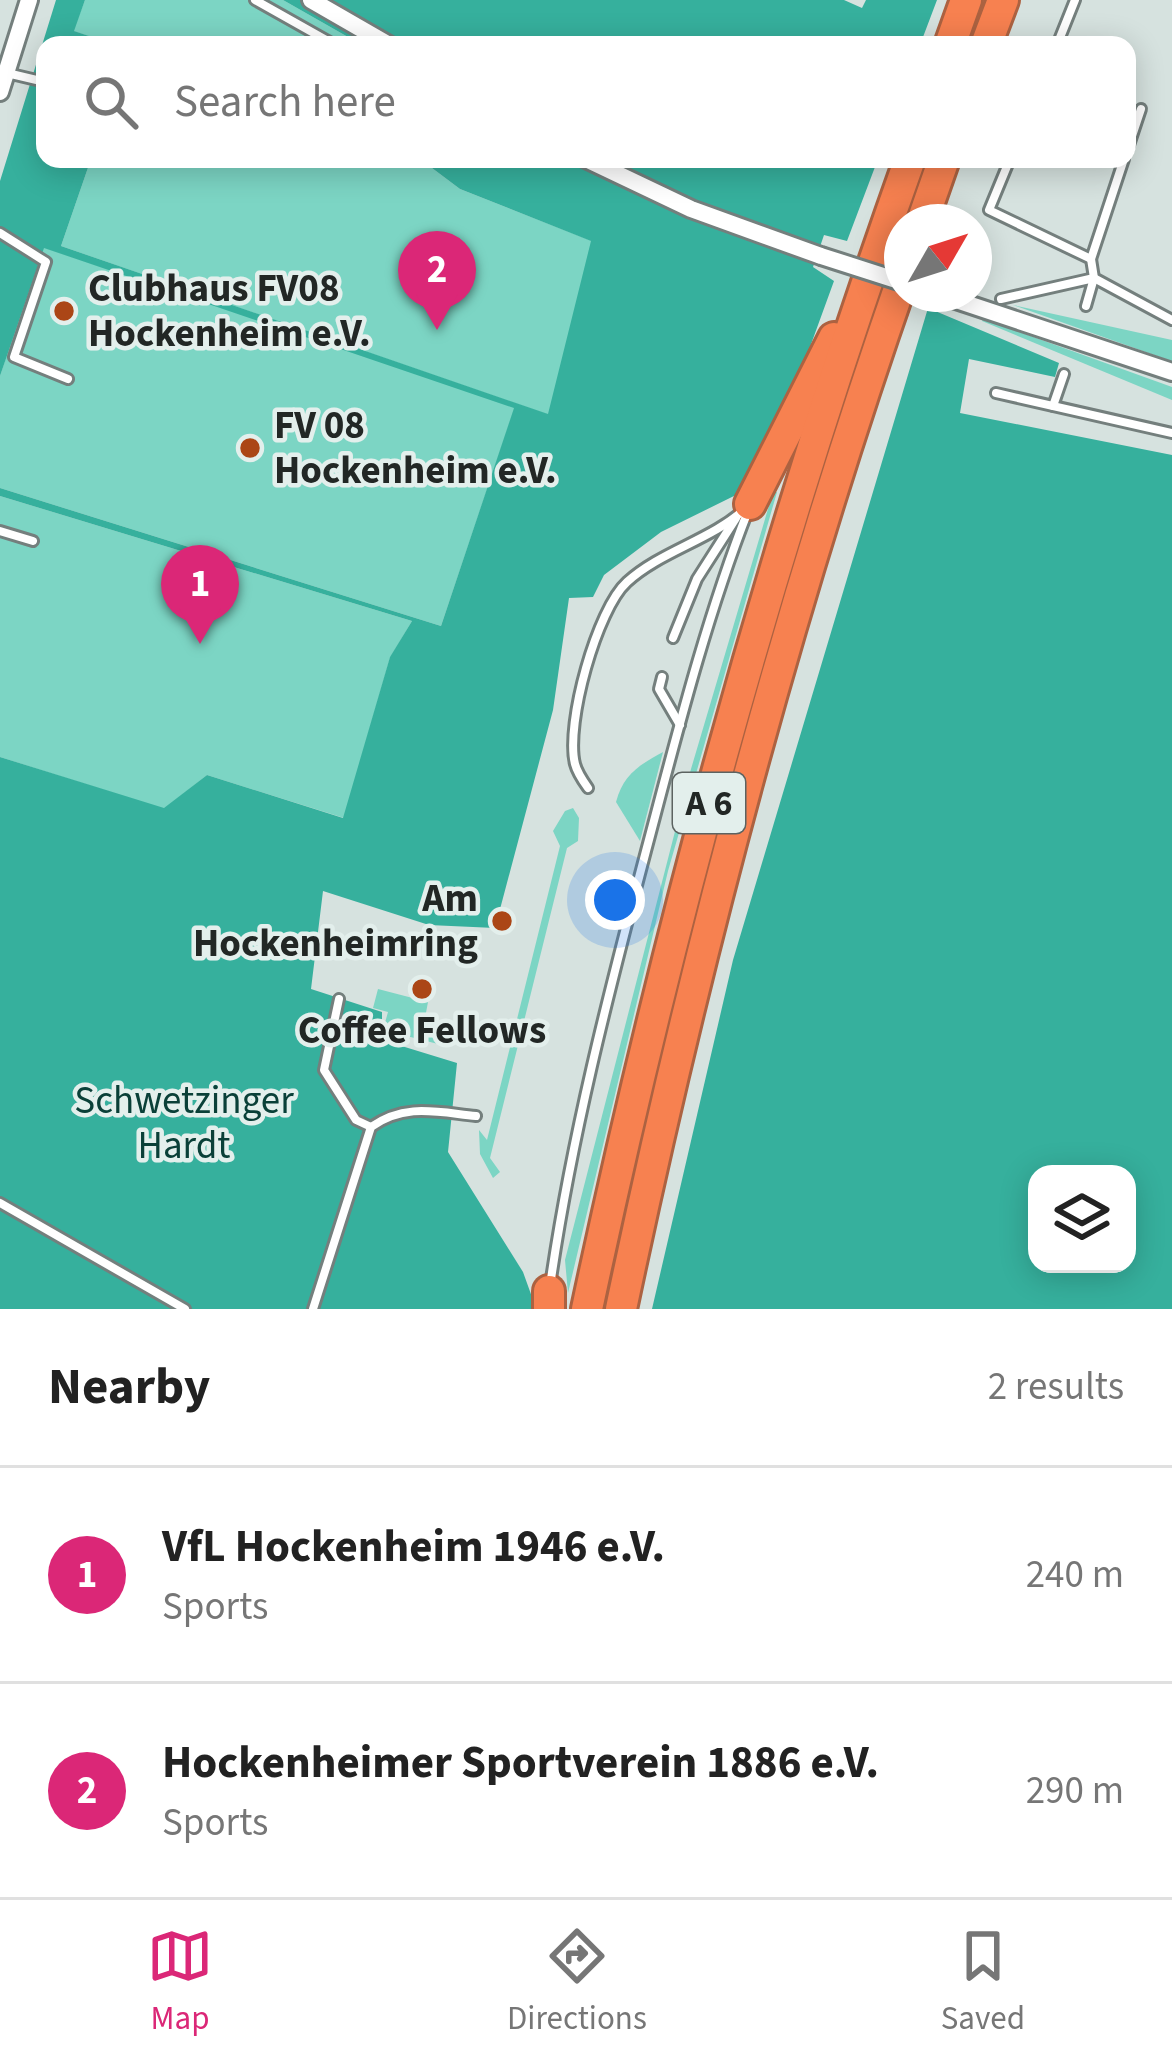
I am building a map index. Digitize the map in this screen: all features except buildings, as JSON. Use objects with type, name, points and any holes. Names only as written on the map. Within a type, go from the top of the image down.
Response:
[{"type":"highway","points":[[953,36],[967,0]]},
{"type":"highway","points":[[989,36],[1003,0]]},
{"type":"highway","name":"A 6","points":[[586,1309],[712,789],[858,304],[907,168]]},
{"type":"highway","points":[[928,204],[941,168]]},
{"type":"highway","points":[[743,510],[823,354],[858,304]]},
{"type":"highway","name":"A 6","points":[[621,1309],[681,1042],[762,732],[892,312]]},
{"type":"street","points":[[0,92],[29,0]]},
{"type":"street","points":[[310,0],[373,36]]},
{"type":"street","points":[[605,168],[691,209],[884,276]]},
{"type":"street","points":[[992,312],[1172,372]]},
{"type":"lane","points":[[254,0],[319,36]]},
{"type":"lane","points":[[1061,36],[1075,0]]},
{"type":"lane","points":[[3,71],[36,80]]},
{"type":"lane","points":[[1136,124],[1141,109]]},
{"type":"lane","points":[[1006,168],[989,210],[1090,259]]},
{"type":"lane","points":[[1086,306],[1094,278],[1090,259],[1122,168]]},
{"type":"lane","points":[[0,233],[46,262],[14,357],[68,379]]},
{"type":"lane","points":[[1001,299],[1094,278],[1172,320]]},
{"type":"lane","points":[[1053,406],[1064,374]]},
{"type":"lane","points":[[996,393],[1172,433]]},
{"type":"lane","points":[[674,638],[697,579],[743,510]]},
{"type":"lane","points":[[549,1300],[568,1173],[680,726],[743,510]]},
{"type":"lane","points":[[588,788],[575,764],[573,741],[578,704],[606,609],[630,578],[743,510]]},
{"type":"lane","points":[[0,531],[33,541]]},
{"type":"lane","points":[[662,677],[658,689],[680,726]]},
{"type":"lane","points":[[340,999],[324,1070],[356,1120],[371,1127]]},
{"type":"lane","points":[[313,1309],[371,1127],[391,1113],[421,1109],[476,1116]]},
{"type":"lane","points":[[0,1203],[184,1309]]},
{"type":"green space","name":"Schwetzinger Hardt","points":[[56,0],[85,0],[74,31],[89,36],[45,36]]},
{"type":"green space","points":[[85,0],[283,0],[346,36],[88,36],[73,31]]},
{"type":"green space","points":[[283,0],[844,0],[862,8],[866,0],[937,0],[923,36],[346,36]]},
{"type":"green space","name":"Schwetzinger Hardt","points":[[36,65],[36,168],[88,168],[61,246],[548,414],[591,241],[460,189],[432,168],[875,168],[847,241],[824,235],[813,267],[834,281],[806,358],[738,494],[661,532],[604,575],[593,597],[569,598],[553,710],[495,928],[429,925],[323,891],[311,989],[382,1012],[382,1040],[457,1063],[448,1152],[523,1272],[532,1309],[0,1309],[0,757],[164,808],[207,775],[343,818],[390,657],[412,621],[0,496],[0,488],[441,626],[514,408],[44,248],[0,376],[0,181]]},
{"type":"green space","points":[[88,168],[432,168],[460,189],[592,241],[549,415],[61,246]]},
{"type":"green space","name":"FV 08 Hockenheim e.V.","points":[[43,247],[515,407],[441,626],[0,488],[0,376]]},
{"type":"green space","points":[[1013,305],[1172,340],[1172,362],[1171,361]]},
{"type":"green space","points":[[927,312],[938,312],[1059,363],[1055,377],[969,359],[960,413],[1172,455],[1172,1309],[652,1309],[733,960]]},
{"type":"green space","points":[[982,321],[1172,387],[1172,400]]},
{"type":"green space","points":[[773,492],[777,492],[668,871],[568,1293],[565,1260],[691,769]]},
{"type":"green space","points":[[0,496],[412,621],[390,658],[344,818],[207,775],[164,809],[0,757]]},
{"type":"green space","points":[[663,752],[640,841],[616,802],[633,772]]},
{"type":"green space","points":[[573,808],[579,818],[578,841],[567,848],[490,1158],[500,1172],[493,1178],[480,1154],[479,1130],[487,1140],[560,846],[553,831],[565,811]]},
{"type":"green space","points":[[378,989],[428,1002],[425,1018],[447,1024],[442,1045],[383,1030],[388,1012],[373,1008]]},
{"type":"place","name":"Clubhaus FV08 Hockenheim e.V.","points":[[64,311]]},
{"type":"place","name":"Hockenheimer Sportverein 1886 e.V.","points":[[437,330]]},
{"type":"place","name":"FV 08 Hockenheim e.V.","points":[[250,448]]},
{"type":"place","name":"VfL Hockenheim 1946 e.V.","points":[[200,644]]},
{"type":"place","name":"Am Hockenheimring","points":[[502,921]]},
{"type":"place","name":"Coffee Fellows","points":[[422,989]]}]
